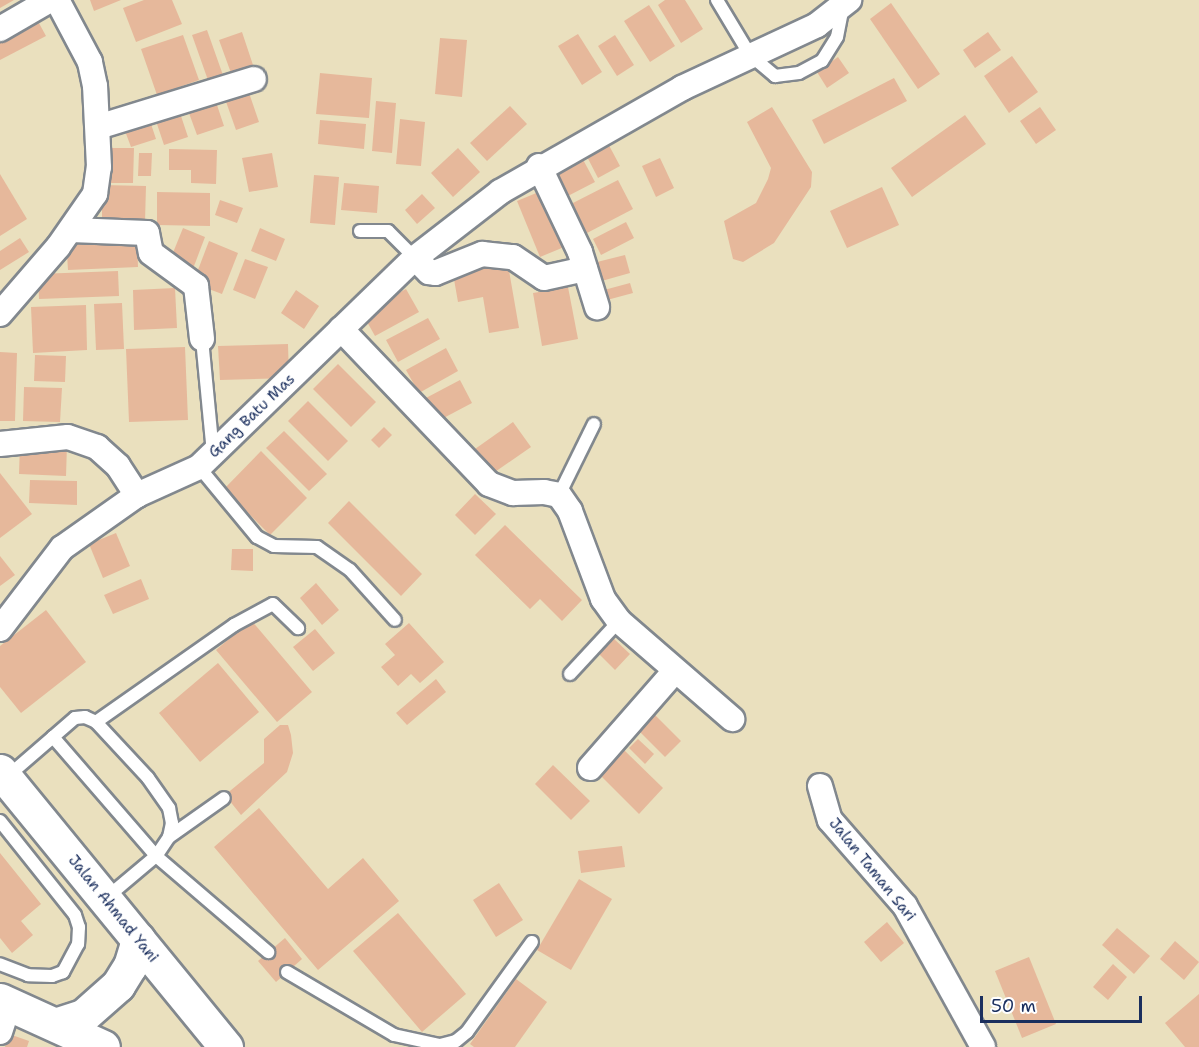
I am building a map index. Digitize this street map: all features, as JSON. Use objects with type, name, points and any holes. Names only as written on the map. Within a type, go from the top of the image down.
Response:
[{"type":"main road","name":"Jalan Ahmad Yani","points":[[3,774],[226,1047]]},
{"type":"main road","points":[[60,1033],[118,985],[130,966],[138,939]]},
{"type":"main road","points":[[3,1012],[103,1047]]},
{"type":"street","points":[[0,29],[50,0]]},
{"type":"street","points":[[0,314],[71,230],[94,194],[98,127],[90,62],[57,0]]},
{"type":"street","name":"Gang Batu Mas","points":[[0,628],[62,548],[137,495],[206,461],[415,258],[500,192],[539,166],[750,55],[817,25],[846,3]]},
{"type":"street","points":[[98,127],[254,78]]},
{"type":"street","points":[[539,166],[585,269],[597,307]]},
{"type":"street","points":[[71,230],[147,232],[151,252],[196,286],[202,339]]},
{"type":"street","points":[[415,258],[429,272],[435,273],[465,260],[492,254],[513,257],[544,278],[585,269]]},
{"type":"street","points":[[341,329],[489,484],[513,493],[544,492],[559,495],[570,512],[603,599],[619,621],[732,719]]},
{"type":"street","points":[[0,444],[68,437],[97,447],[118,466],[137,495]]},
{"type":"street","points":[[590,768],[675,671]]},
{"type":"street","name":"Jalan Taman Sari","points":[[820,786],[830,820],[905,906],[983,1047]]},
{"type":"lane","points":[[717,0],[750,55],[775,76],[799,73],[822,61],[837,37],[846,3]]},
{"type":"lane","points":[[360,231],[388,231],[415,258]]},
{"type":"lane","points":[[202,339],[206,461],[257,537],[274,546],[316,548],[350,570],[395,620]]},
{"type":"lane","points":[[559,495],[594,424]]},
{"type":"lane","points":[[96,722],[234,624],[273,604],[298,628]]},
{"type":"lane","points":[[570,674],[619,621]]},
{"type":"lane","points":[[3,774],[75,718],[85,717],[96,722],[148,778],[169,808],[172,824],[169,837]]},
{"type":"lane","points":[[53,737],[156,856],[268,952]]},
{"type":"lane","points":[[105,899],[156,856],[169,837],[224,798]]},
{"type":"lane","points":[[0,821],[75,915],[79,927],[78,944],[63,972],[52,976],[28,975],[0,964]]},
{"type":"lane","points":[[287,972],[394,1035],[440,1045],[456,1041],[467,1032],[532,942]]},
{"type":"building","points":[[0,0],[14,0],[0,8]]},
{"type":"building","points":[[90,0],[121,0],[94,11]]},
{"type":"building","points":[[144,0],[172,0],[182,24],[136,42],[123,8]]},
{"type":"building","points":[[665,0],[685,0],[703,29],[681,43],[658,5]]},
{"type":"building","points":[[891,3],[940,74],[918,89],[870,19]]},
{"type":"building","points":[[649,5],[675,46],[650,62],[624,21]]},
{"type":"building","points":[[34,14],[46,36],[0,60],[0,32]]},
{"type":"building","points":[[207,30],[224,78],[209,83],[192,35]]},
{"type":"building","points":[[242,32],[253,65],[231,73],[219,40]]},
{"type":"building","points":[[988,32],[1001,50],[975,68],[963,50]]},
{"type":"building","points":[[578,34],[602,72],[582,85],[558,46]]},
{"type":"building","points":[[183,35],[199,80],[157,95],[141,49]]},
{"type":"building","points":[[615,35],[634,65],[617,76],[598,46]]},
{"type":"building","points":[[440,38],[467,40],[462,97],[435,94]]},
{"type":"building","points":[[1012,56],[1038,92],[1009,113],[984,76]]},
{"type":"building","points":[[838,57],[849,73],[827,88],[817,72]]},
{"type":"building","points":[[320,73],[372,78],[369,118],[316,114]]},
{"type":"building","points":[[894,78],[907,101],[824,144],[812,120]]},
{"type":"building","points":[[247,87],[259,122],[236,130],[224,96]]},
{"type":"building","points":[[214,96],[224,126],[197,135],[186,105]]},
{"type":"building","points":[[376,101],[396,103],[392,153],[372,151]]},
{"type":"building","points":[[510,106],[527,124],[487,161],[470,143]]},
{"type":"building","points":[[772,107],[812,172],[811,187],[774,243],[743,262],[733,259],[724,221],[756,203],[768,179],[771,168],[747,122]]},
{"type":"building","points":[[1040,107],[1056,130],[1036,144],[1020,121]]},
{"type":"building","points":[[179,110],[188,137],[164,145],[155,118]]},
{"type":"building","points":[[148,115],[156,139],[131,147],[122,123]]},
{"type":"building","points":[[965,115],[986,144],[912,197],[891,168]]},
{"type":"building","points":[[400,119],[425,122],[421,166],[396,164]]},
{"type":"building","points":[[320,120],[366,124],[364,149],[318,144]]},
{"type":"building","points":[[604,136],[620,166],[598,178],[582,147]]},
{"type":"building","points":[[107,148],[134,148],[133,183],[106,183]]},
{"type":"building","points":[[458,148],[480,172],[453,197],[431,173]]},
{"type":"building","points":[[169,149],[217,150],[216,184],[191,183],[191,170],[169,170]]},
{"type":"building","points":[[579,152],[595,182],[564,198],[549,168]]},
{"type":"building","points":[[139,153],[152,153],[151,176],[138,176]]},
{"type":"building","points":[[272,153],[278,187],[249,192],[242,158]]},
{"type":"building","points":[[660,158],[674,188],[656,197],[642,166]]},
{"type":"building","points":[[0,174],[27,219],[0,236]]},
{"type":"building","points":[[314,175],[339,177],[335,225],[310,223]]},
{"type":"building","points":[[618,180],[633,209],[587,233],[571,204]]},
{"type":"building","points":[[344,183],[379,186],[377,213],[341,210]]},
{"type":"building","points":[[102,185],[146,186],[145,222],[102,221]]},
{"type":"building","points":[[882,187],[899,225],[847,248],[830,211]]},
{"type":"building","points":[[546,189],[569,245],[540,257],[517,201]]},
{"type":"building","points":[[157,192],[210,193],[210,226],[157,225]]},
{"type":"building","points":[[422,194],[435,208],[417,224],[405,210]]},
{"type":"building","points":[[220,200],[243,208],[237,223],[215,215]]},
{"type":"building","points":[[626,222],[634,238],[601,255],[593,239]]},
{"type":"building","points":[[183,228],[205,237],[191,274],[168,265]]},
{"type":"building","points":[[260,228],[285,239],[276,261],[251,251]]},
{"type":"building","points":[[137,236],[138,267],[68,270],[66,239]]},
{"type":"building","points":[[20,238],[29,252],[0,270],[0,251]]},
{"type":"building","points":[[209,241],[238,253],[222,294],[193,283]]},
{"type":"building","points":[[625,255],[630,273],[598,282],[593,263]]},
{"type":"building","points":[[245,259],[268,267],[255,299],[233,290]]},
{"type":"building","points":[[507,259],[519,328],[489,333],[483,297],[458,302],[452,268]]},
{"type":"building","points":[[118,271],[119,296],[39,299],[38,274]]},
{"type":"building","points":[[630,283],[633,293],[607,300],[604,290]]},
{"type":"building","points":[[568,287],[578,339],[542,346],[533,293]]},
{"type":"building","points":[[175,288],[177,328],[134,330],[133,290]]},
{"type":"building","points":[[406,289],[419,312],[375,336],[362,313]]},
{"type":"building","points":[[296,290],[319,306],[304,329],[281,313]]},
{"type":"building","points":[[122,303],[124,349],[96,350],[94,304]]},
{"type":"building","points":[[86,305],[87,350],[33,353],[31,307]]},
{"type":"building","points":[[428,318],[440,339],[398,362],[386,340]]},
{"type":"building","points":[[288,344],[289,378],[220,380],[218,346]]},
{"type":"building","points":[[185,347],[188,420],[129,422],[126,349]]},
{"type":"building","points":[[446,348],[458,371],[419,393],[406,370]]},
{"type":"building","points":[[0,352],[17,353],[15,421],[0,421]]},
{"type":"building","points":[[35,355],[66,356],[65,382],[34,381]]},
{"type":"building","points":[[338,364],[376,402],[351,427],[313,389]]},
{"type":"building","points":[[460,380],[472,403],[436,422],[424,399]]},
{"type":"building","points":[[24,387],[62,388],[60,422],[23,421]]},
{"type":"building","points":[[308,401],[348,441],[328,461],[288,421]]},
{"type":"building","points":[[513,422],[531,447],[492,474],[475,449]]},
{"type":"building","points":[[384,427],[392,435],[379,448],[371,440]]},
{"type":"building","points":[[284,431],[327,474],[309,491],[266,448]]},
{"type":"building","points":[[20,443],[67,445],[66,476],[19,474]]},
{"type":"building","points":[[261,451],[307,498],[270,535],[224,489]]},
{"type":"building","points":[[0,473],[32,514],[0,538]]},
{"type":"building","points":[[30,480],[77,481],[77,505],[29,503]]},
{"type":"building","points":[[475,494],[496,514],[475,535],[455,515]]},
{"type":"building","points":[[349,501],[422,574],[401,596],[328,523]]},
{"type":"building","points":[[505,525],[582,600],[562,621],[540,599],[530,609],[475,555]]},
{"type":"building","points":[[116,533],[130,566],[103,578],[89,544]]},
{"type":"building","points":[[232,549],[253,549],[253,571],[231,570]]},
{"type":"building","points":[[0,556],[15,575],[0,586]]},
{"type":"building","points":[[141,579],[149,599],[113,614],[104,595]]},
{"type":"building","points":[[316,583],[339,610],[322,625],[300,598]]},
{"type":"building","points":[[46,610],[86,662],[21,713],[0,687],[0,646]]},
{"type":"building","points":[[251,620],[312,692],[277,722],[216,650]]},
{"type":"building","points":[[409,623],[444,662],[420,683],[411,674],[398,686],[381,667],[395,655],[385,644]]},
{"type":"building","points":[[315,629],[335,653],[313,671],[293,647]]},
{"type":"building","points":[[612,637],[630,654],[615,670],[597,652]]},
{"type":"building","points":[[218,663],[259,712],[200,762],[159,713]]},
{"type":"building","points":[[436,679],[446,692],[407,725],[396,713]]},
{"type":"building","points":[[654,714],[681,741],[665,757],[638,730]]},
{"type":"building","points":[[280,725],[288,725],[291,735],[293,753],[287,772],[241,815],[225,795],[264,763],[264,739]]},
{"type":"building","points":[[638,739],[654,754],[645,764],[629,748]]},
{"type":"building","points":[[624,750],[663,788],[639,814],[600,775]]},
{"type":"building","points":[[553,765],[590,801],[571,820],[535,784]]},
{"type":"building","points":[[259,808],[328,889],[363,858],[399,901],[318,970],[214,847]]},
{"type":"building","points":[[622,846],[625,867],[581,873],[578,851]]},
{"type":"building","points":[[0,853],[41,904],[21,921],[33,935],[12,953],[0,938]]},
{"type":"building","points":[[579,879],[612,899],[571,970],[537,950]]},
{"type":"building","points":[[499,883],[523,920],[496,937],[473,900]]},
{"type":"building","points":[[398,913],[466,994],[422,1032],[353,951]]},
{"type":"building","points":[[887,922],[904,943],[881,962],[864,942]]},
{"type":"building","points":[[1117,928],[1150,956],[1134,974],[1102,945]]},
{"type":"building","points":[[285,938],[302,959],[276,982],[258,961]]},
{"type":"building","points":[[1175,941],[1199,962],[1184,980],[1160,959]]},
{"type":"building","points":[[1029,957],[1056,1024],[1022,1038],[995,971]]},
{"type":"building","points":[[1113,964],[1127,977],[1108,1000],[1093,987]]},
{"type":"building","points":[[516,979],[547,1002],[515,1047],[474,1047],[470,1044]]},
{"type":"building","points":[[1199,994],[1199,1047],[1185,1047],[1165,1023]]},
{"type":"building","points":[[9,1034],[29,1041],[27,1047],[5,1047]]}]
